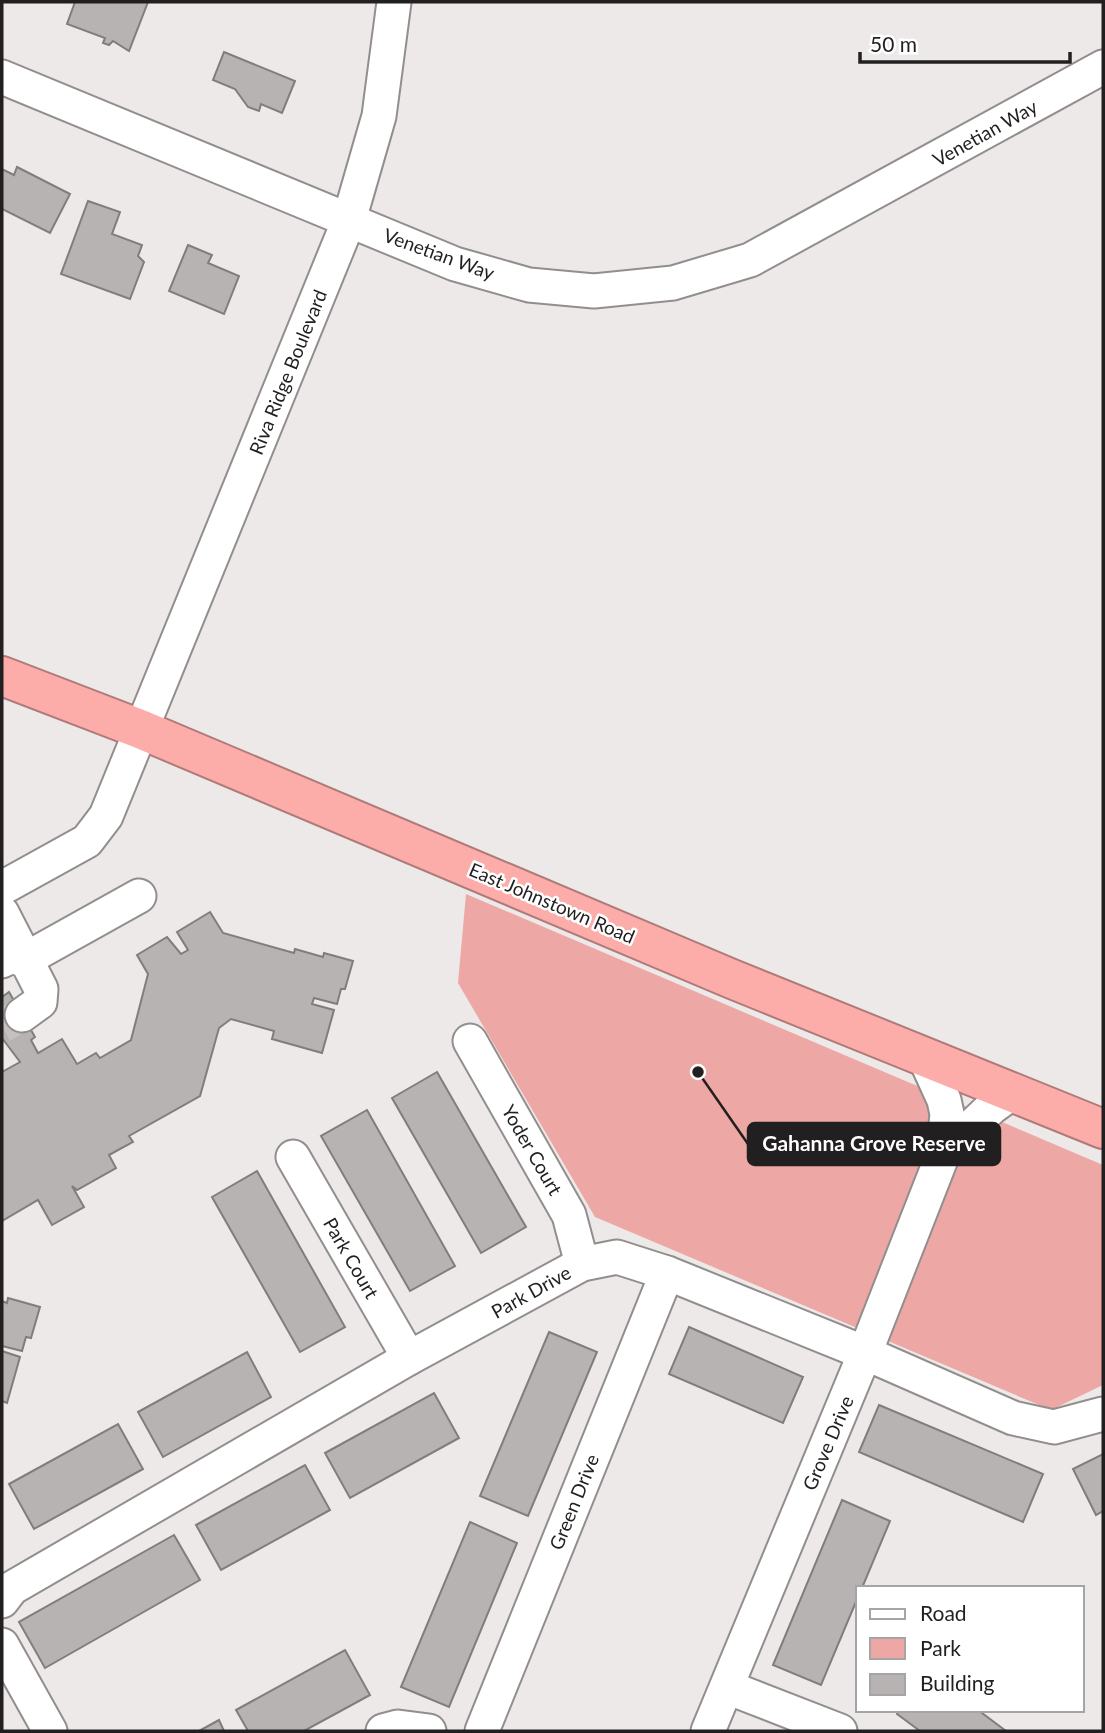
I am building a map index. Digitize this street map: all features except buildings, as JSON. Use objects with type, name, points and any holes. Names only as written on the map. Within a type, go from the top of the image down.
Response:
[{"type":"highway","name":"East Johnstown Road","points":[[2,676],[140,729],[732,979],[1103,1129]]},
{"type":"street","name":"Riva Ridge Boulevard","points":[[2,888],[86,841],[106,816],[349,220],[379,116],[394,2]]},
{"type":"street","name":"Venetian Way","points":[[2,77],[455,264],[529,285],[594,291],[673,283],[750,260],[1103,67]]},
{"type":"street","points":[[14,960],[139,896]]},
{"type":"street","points":[[2,913],[14,960],[41,989],[40,1002],[22,1015]]},
{"type":"street","name":"Yoder Court","points":[[470,1041],[569,1215],[582,1264]]},
{"type":"street","name":"Grove Drive","points":[[708,1731],[865,1353],[943,1154],[947,1114],[944,1100],[923,1056]]},
{"type":"street","name":"Grove Drive","points":[[943,1154],[991,1108],[1013,1092]]},
{"type":"street","name":"Park Court","points":[[293,1157],[409,1358]]},
{"type":"street","name":"Park Drive","points":[[2,1601],[12,1588],[409,1358],[582,1264],[617,1257],[667,1273],[865,1353],[1013,1418],[1054,1427],[1103,1414]]},
{"type":"street","name":"Green Drive","points":[[482,1731],[667,1273]]},
{"type":"street","points":[[2,1645],[50,1731]]},
{"type":"street","points":[[727,1687],[840,1731]]},
{"type":"street","points":[[383,1731],[397,1727],[429,1731]]},
{"type":"green space","points":[[466,894],[1103,1165],[1103,1385],[1051,1410],[595,1217],[458,983]]},
{"type":"tunnel","points":[[2,1026],[22,1015]]},
{"type":"place","name":"Gahanna Grove Reserve","points":[[698,1072]]}]
